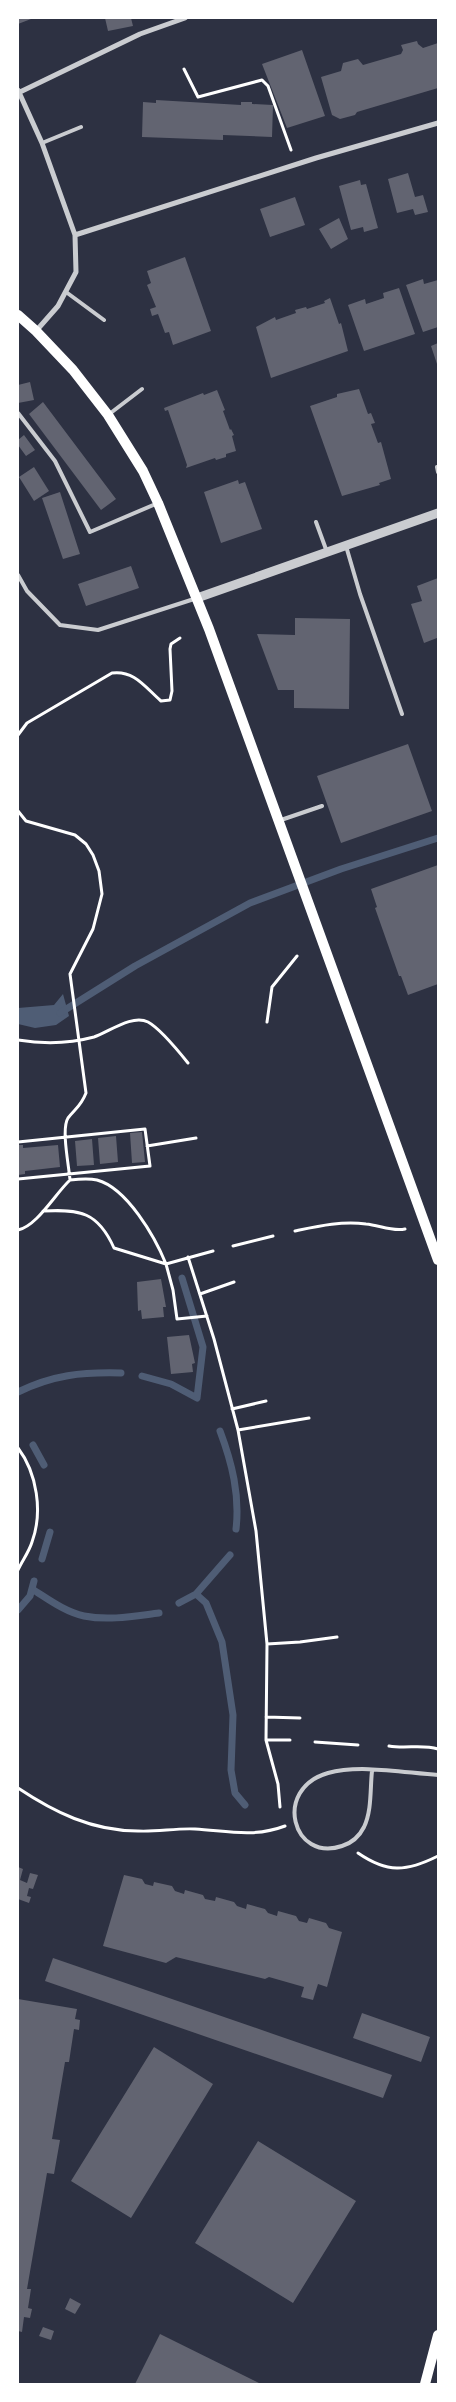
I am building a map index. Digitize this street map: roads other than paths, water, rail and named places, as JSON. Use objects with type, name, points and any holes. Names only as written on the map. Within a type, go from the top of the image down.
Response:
[{"type":"main road","points":[[18,315],[73,370],[108,415],[143,471],[158,503],[197,598],[438,1260]]},
{"type":"main road","points":[[425,2384],[438,2336]]},
{"type":"street","points":[[36,331],[58,306],[76,272],[75,235],[42,143],[19,91],[140,34],[185,18]]},
{"type":"street","points":[[75,235],[316,158],[438,123]]},
{"type":"street","points":[[197,598],[438,513]]},
{"type":"lane","points":[[42,143],[81,127]]},
{"type":"lane","points":[[66,292],[104,320]]},
{"type":"lane","points":[[108,415],[142,389]]},
{"type":"lane","points":[[18,412],[55,461],[90,532],[158,503]]},
{"type":"lane","points":[[316,522],[327,552]]},
{"type":"lane","points":[[346,546],[360,594],[402,714]]},
{"type":"lane","points":[[18,575],[27,591],[60,625],[98,630],[197,598]]},
{"type":"lane","points":[[278,820],[322,806]]},
{"type":"lane","points":[[372,1771],[368,1817],[355,1840],[332,1849],[322,1849],[309,1843],[294,1822],[298,1794],[307,1784],[317,1778],[338,1771],[372,1771],[438,1774]]},
{"type":"water","points":[[63,994],[69,1016],[56,1025],[35,1028],[18,1024],[18,1008],[54,1005]]},
{"type":"waterway","points":[[60,1013],[135,966],[250,903],[341,869],[438,838]]},
{"type":"waterway","points":[[142,1376],[171,1384],[197,1398],[203,1347],[182,1278]]},
{"type":"waterway","points":[[18,1392],[55,1378],[93,1373],[121,1373]]},
{"type":"waterway","points":[[220,1431],[228,1455],[236,1491],[236,1529]]},
{"type":"waterway","points":[[33,1445],[44,1465]]},
{"type":"waterway","points":[[42,1559],[50,1532]]},
{"type":"waterway","points":[[179,1603],[196,1594],[230,1555]]},
{"type":"waterway","points":[[18,1610],[30,1596],[34,1581]]},
{"type":"waterway","points":[[32,1589],[63,1608],[84,1616],[112,1618],[159,1613]]},
{"type":"waterway","points":[[196,1594],[206,1603],[222,1642],[233,1715],[231,1770],[235,1793],[245,1805]]}]
